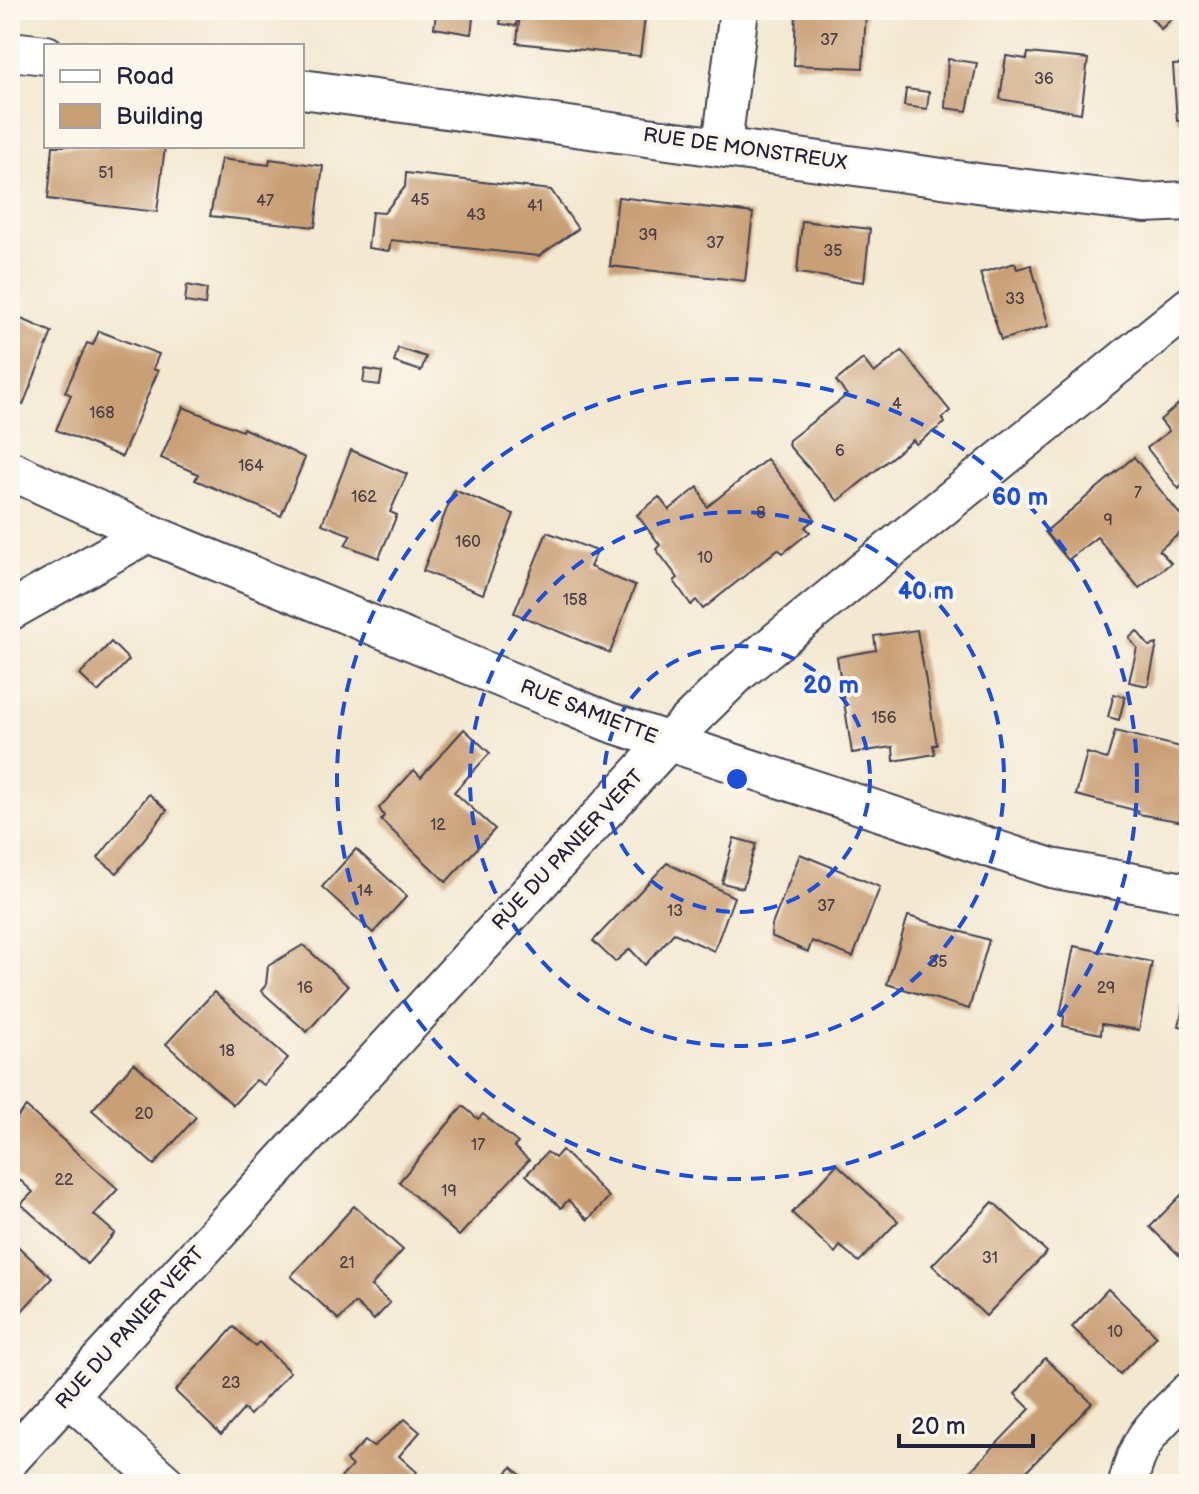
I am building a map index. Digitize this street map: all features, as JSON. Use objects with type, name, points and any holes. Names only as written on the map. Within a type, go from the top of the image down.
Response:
[{"type":"street","points":[[722,145],[739,10]]},
{"type":"street","points":[[10,51],[44,55]]},
{"type":"street","name":"RUE DE MONSTREUX","points":[[304,89],[1000,185],[1145,203],[1189,201]]},
{"type":"street","name":"RUE DU PANIER VERT","points":[[10,1459],[668,742],[738,673],[1189,307]]},
{"type":"street","name":"RUE SAMIETTE","points":[[10,470],[148,533],[668,742],[1051,868],[1189,893]]},
{"type":"street","points":[[10,611],[148,533]]},
{"type":"street","points":[[1128,1484],[1136,1452],[1146,1434],[1189,1392]]},
{"type":"street","points":[[68,1396],[166,1484]]},
{"type":"building","points":[[269,10],[309,10],[309,17]]},
{"type":"building","points":[[422,10],[474,10],[471,34],[434,28],[436,14]]},
{"type":"building","points":[[502,10],[518,10],[516,26],[500,24]]},
{"type":"building","points":[[520,10],[580,13],[580,10],[646,10],[640,56],[517,43]]},
{"type":"building","points":[[796,10],[866,10],[863,68],[794,65]]},
{"type":"building","points":[[1155,10],[1176,10],[1178,13],[1161,29],[1149,15]]},
{"type":"building","points":[[1028,53],[1088,59],[1081,113],[1000,99],[1006,56],[1027,59]]},
{"type":"building","points":[[948,59],[977,63],[967,111],[945,108]]},
{"type":"building","points":[[1189,64],[1189,120],[1177,121],[1173,65]]},
{"type":"building","points":[[906,89],[929,92],[927,109],[904,106]]},
{"type":"building","points":[[53,148],[165,148],[157,212],[48,199]]},
{"type":"building","points":[[221,159],[269,165],[270,159],[323,166],[315,227],[210,216]]},
{"type":"building","points":[[406,173],[551,190],[578,229],[539,256],[391,240],[389,251],[368,248],[372,212],[384,213],[405,187]]},
{"type":"building","points":[[618,197],[753,213],[745,281],[610,266]]},
{"type":"building","points":[[802,221],[870,229],[864,282],[797,273]]},
{"type":"building","points":[[1015,263],[1017,269],[1031,265],[1049,326],[1001,340],[980,273]]},
{"type":"building","points":[[187,285],[207,289],[205,305],[185,302]]},
{"type":"building","points":[[12,315],[52,332],[23,405],[10,399]]},
{"type":"building","points":[[99,331],[159,354],[153,369],[158,371],[122,457],[56,430],[71,395],[65,392],[87,343],[93,345]]},
{"type":"building","points":[[398,348],[426,357],[421,371],[394,362]]},
{"type":"building","points":[[902,351],[950,411],[942,418],[945,423],[916,444],[913,440],[838,501],[788,445],[789,440],[847,395],[836,381],[863,359],[874,373]]},
{"type":"building","points":[[365,369],[382,372],[380,385],[363,383]]},
{"type":"building","points":[[1189,395],[1189,477],[1179,489],[1147,448],[1169,431],[1160,420]]},
{"type":"building","points":[[183,407],[242,431],[243,428],[305,458],[281,516],[195,480],[198,474],[161,458]]},
{"type":"building","points":[[351,450],[407,474],[390,512],[397,515],[379,558],[345,545],[351,535],[322,524]]},
{"type":"building","points":[[1134,457],[1189,526],[1159,550],[1171,563],[1139,588],[1097,537],[1068,560],[1045,532]]},
{"type":"building","points":[[767,459],[815,519],[805,527],[810,532],[783,553],[778,549],[703,609],[696,600],[691,605],[674,581],[678,578],[656,549],[660,545],[637,515],[659,497],[669,510],[698,487],[707,507]]},
{"type":"building","points":[[454,490],[514,514],[483,594],[423,571]]},
{"type":"building","points":[[547,532],[597,551],[590,567],[635,586],[610,653],[514,613]]},
{"type":"building","points":[[917,630],[937,745],[933,745],[935,754],[894,761],[893,747],[852,753],[837,657],[876,650],[874,636]]},
{"type":"building","points":[[1137,631],[1149,646],[1157,644],[1148,686],[1129,682],[1137,648],[1129,638]]},
{"type":"building","points":[[111,642],[129,660],[98,692],[80,675]]},
{"type":"building","points":[[1114,694],[1125,697],[1119,720],[1108,717]]},
{"type":"building","points":[[464,729],[490,753],[454,792],[495,829],[446,882],[381,820],[384,816],[379,808],[414,770],[421,777]]},
{"type":"building","points":[[1115,731],[1189,749],[1189,823],[1138,814],[1138,811],[1076,795],[1087,753],[1107,759]]},
{"type":"building","points":[[149,794],[167,810],[117,873],[98,858]]},
{"type":"building","points":[[734,838],[756,844],[743,888],[722,883]]},
{"type":"building","points":[[356,849],[407,896],[373,933],[322,887]]},
{"type":"building","points":[[800,854],[880,887],[853,957],[812,941],[808,952],[771,936],[772,925]]},
{"type":"building","points":[[667,863],[734,897],[714,951],[674,933],[645,965],[630,949],[615,962],[593,941]]},
{"type":"building","points":[[908,916],[989,940],[969,1009],[887,984]]},
{"type":"building","points":[[303,945],[348,986],[307,1032],[261,991],[266,985],[268,966]]},
{"type":"building","points":[[1074,946],[1152,962],[1139,1030],[1102,1024],[1101,1034],[1063,1026],[1064,1016],[1060,1015]]},
{"type":"building","points":[[1189,983],[1189,1028],[1179,1026]]},
{"type":"building","points":[[214,992],[288,1058],[264,1085],[256,1080],[233,1105],[166,1044]]},
{"type":"building","points":[[134,1063],[196,1117],[154,1165],[92,1110]]},
{"type":"building","points":[[463,1106],[478,1119],[483,1114],[518,1143],[514,1147],[529,1160],[459,1236],[399,1182]]},
{"type":"building","points":[[26,1107],[118,1189],[94,1215],[115,1233],[87,1264],[21,1204],[33,1192],[10,1171],[10,1125]]},
{"type":"building","points":[[562,1150],[609,1197],[588,1220],[568,1200],[561,1208],[526,1175],[547,1152],[555,1158]]},
{"type":"building","points":[[837,1164],[898,1221],[859,1262],[840,1246],[835,1253],[792,1213]]},
{"type":"building","points":[[1189,1187],[1189,1249],[1181,1257],[1150,1227]]},
{"type":"building","points":[[993,1202],[1047,1252],[986,1316],[932,1265]]},
{"type":"building","points":[[354,1206],[403,1250],[371,1286],[390,1303],[374,1320],[355,1303],[339,1320],[291,1276]]},
{"type":"building","points":[[10,1239],[52,1278],[10,1324]]},
{"type":"building","points":[[1108,1289],[1157,1336],[1120,1374],[1072,1327]]},
{"type":"building","points":[[234,1327],[255,1346],[259,1342],[290,1372],[250,1415],[244,1409],[221,1435],[175,1391]]},
{"type":"building","points":[[1045,1358],[1092,1403],[1023,1475],[1033,1484],[958,1484],[1030,1409],[1015,1394]]},
{"type":"building","points":[[405,1419],[420,1432],[399,1456],[417,1472],[407,1484],[335,1484],[352,1466],[346,1460],[365,1441],[373,1447]]},
{"type":"building","points":[[512,1467],[530,1484],[493,1484],[498,1481]]}]
